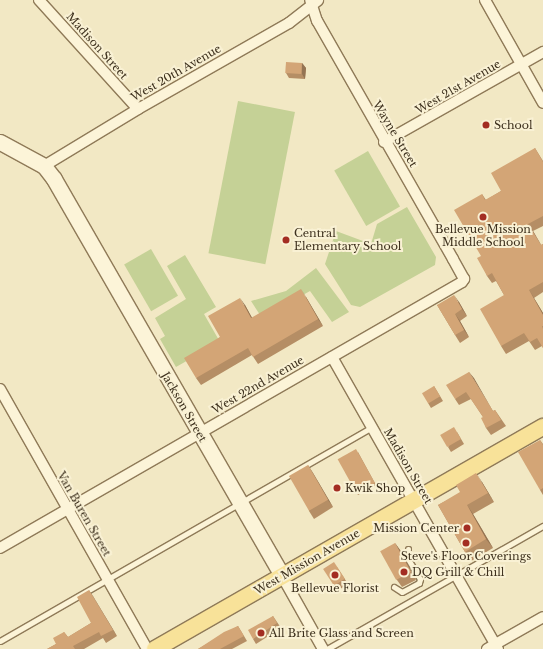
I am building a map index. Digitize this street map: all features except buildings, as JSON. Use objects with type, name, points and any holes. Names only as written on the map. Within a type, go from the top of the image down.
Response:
[{"type":"main road","name":"West Mission Avenue","points":[[155,649],[543,427]]},
{"type":"street","name":"Madison Street","points":[[39,0],[138,109]]},
{"type":"street","points":[[485,0],[543,103]]},
{"type":"street","name":"West 20th Avenue","points":[[44,166],[138,109],[289,23],[314,2]]},
{"type":"street","name":"Wayne Street","points":[[314,2],[316,21],[384,142],[464,279]]},
{"type":"street","name":"West 21st Avenue","points":[[384,142],[543,52]]},
{"type":"street","points":[[0,142],[44,166]]},
{"type":"street","name":"Jackson Street","points":[[44,166],[323,649]]},
{"type":"street","name":"West 22nd Avenue","points":[[0,548],[458,285],[464,279]]},
{"type":"street","name":"Madison Street","points":[[332,357],[456,575],[494,647]]},
{"type":"street","name":"Van Buren Street","points":[[0,389],[67,510],[147,649]]},
{"type":"street","points":[[494,647],[543,617]]},
{"type":"lane","points":[[0,640],[372,427]]},
{"type":"lane","points":[[327,649],[543,526]]},
{"type":"lane","points":[[394,587],[402,592],[419,583],[420,579],[407,557],[408,549]]},
{"type":"green space","points":[[238,101],[295,112],[265,264],[208,253]]},
{"type":"green space","points":[[368,151],[400,206],[366,226],[334,170]]},
{"type":"green space","points":[[407,207],[436,257],[435,265],[360,307],[351,305],[325,264],[336,231],[371,244],[377,224]]},
{"type":"green space","points":[[151,249],[178,296],[151,311],[124,264]]},
{"type":"green space","points":[[185,255],[216,307],[204,314],[220,342],[176,367],[160,339],[165,336],[155,318],[186,299],[167,266]]},
{"type":"green space","points":[[316,268],[349,312],[332,322],[310,291],[262,318],[251,301],[286,291]]},
{"type":"place","name":"School","points":[[486,125]]},
{"type":"place","name":"Bellevue Mission Middle School","points":[[483,217]]},
{"type":"place","name":"Central Elementary School","points":[[286,240]]},
{"type":"place","name":"Kwik Shop","points":[[337,488]]},
{"type":"place","name":"Mission Center","points":[[467,528]]},
{"type":"place","name":"Steve's Floor Coverings","points":[[466,543]]},
{"type":"place","name":"DQ Grill & Chill","points":[[404,572]]},
{"type":"place","name":"Bellevue Florist","points":[[335,575]]},
{"type":"place","name":"All Brite Glass and Screen","points":[[261,633]]}]
